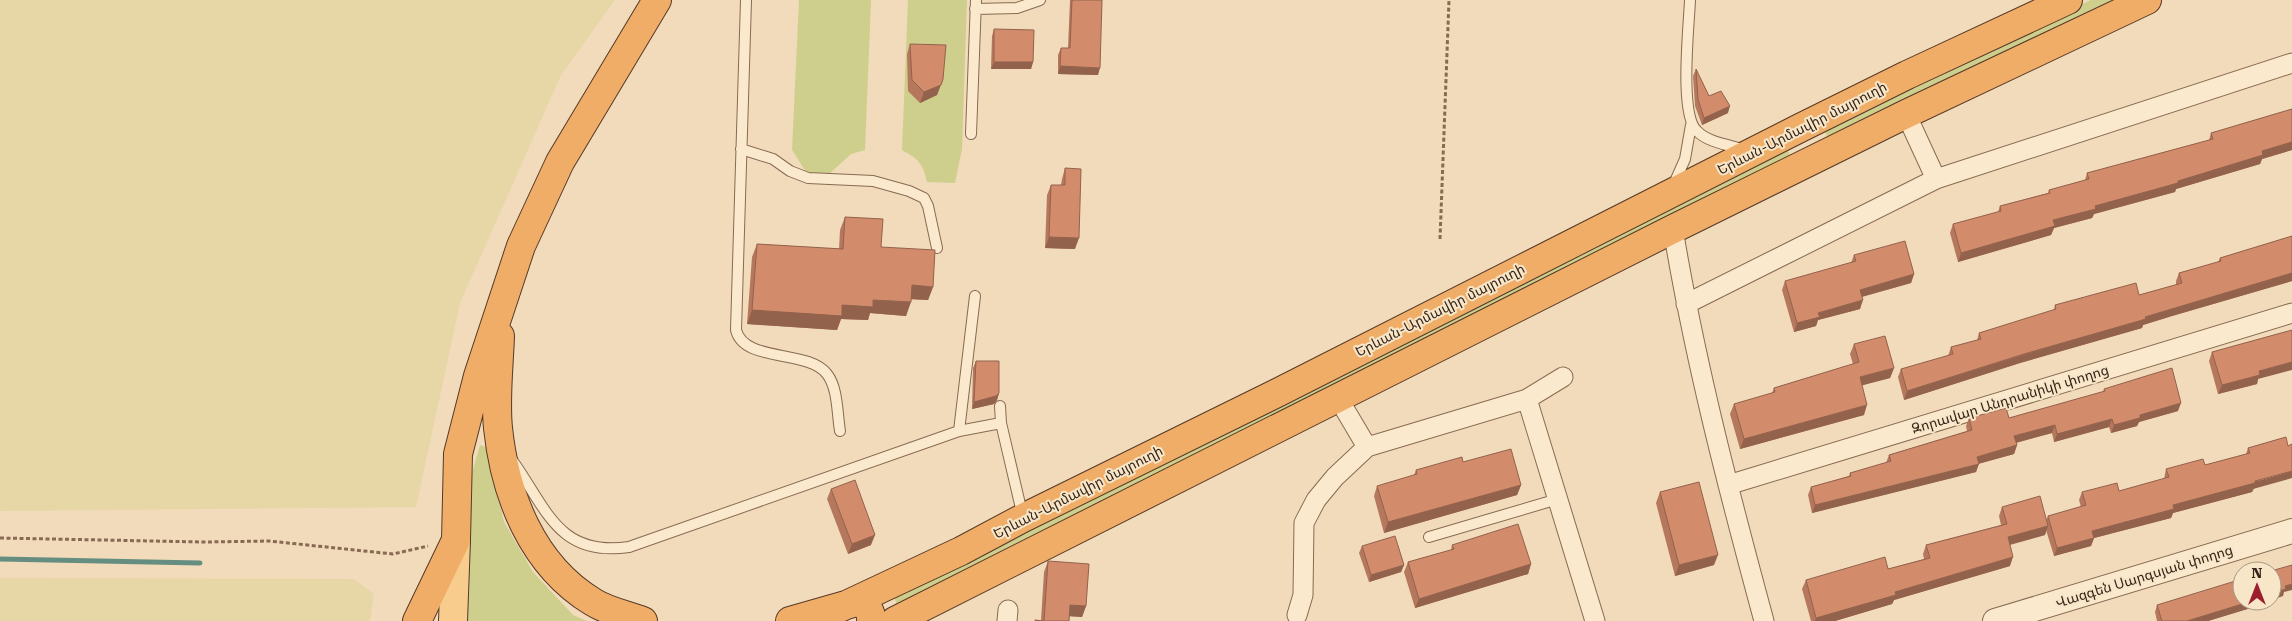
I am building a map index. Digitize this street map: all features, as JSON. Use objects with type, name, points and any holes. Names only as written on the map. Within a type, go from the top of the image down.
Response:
[{"type":"highway","points":[[417,621],[456,540],[458,454],[478,376],[521,246],[560,162],[657,0]]},
{"type":"highway","name":"Երևան-Արմավիր մայրուղի","points":[[812,621],[862,611],[961,551],[1023,518],[1277,393],[1670,193],[1754,153],[1800,128],[1907,75],[2068,0]]},
{"type":"highway","points":[[895,621],[1673,229],[1906,114],[2147,0]]},
{"type":"highway","points":[[1800,128],[1815,159]]},
{"type":"highway","points":[[500,307],[498,427],[509,489],[534,546],[561,577],[593,603],[643,621]]},
{"type":"highway","points":[[790,621],[862,611]]},
{"type":"main road","points":[[452,612],[456,540]]},
{"type":"street","points":[[1686,304],[1936,179],[2292,63]]},
{"type":"street","points":[[1906,114],[1936,179]]},
{"type":"street","points":[[1673,229],[1686,304],[1728,485],[1764,621]]},
{"type":"street","name":"Զորավար Անդրանիկի փողոց","points":[[1728,485],[2292,313]]},
{"type":"street","points":[[1297,615],[1302,596],[1304,523],[1316,500],[1335,477],[1367,447],[1527,398],[1563,377]]},
{"type":"street","points":[[1338,398],[1367,447]]},
{"type":"street","points":[[1527,398],[1595,621]]},
{"type":"street","name":"Վազգեն Սարգսյան փողոց","points":[[1995,621],[2292,530]]},
{"type":"lane","points":[[746,0],[736,330],[738,339],[747,346],[814,365],[827,373],[834,390],[840,431]]},
{"type":"lane","points":[[971,134],[976,4],[1017,8],[1040,0]]},
{"type":"lane","points":[[1670,193],[1685,159],[1691,125],[1686,94],[1690,0]]},
{"type":"lane","points":[[1691,125],[1706,138],[1754,153]]},
{"type":"lane","points":[[741,150],[773,159],[790,171],[808,178],[873,181],[909,191],[924,198],[928,206],[937,248]]},
{"type":"lane","points":[[959,431],[975,296]]},
{"type":"lane","points":[[1000,406],[1001,423],[1023,518]]},
{"type":"lane","points":[[498,427],[511,459],[530,485],[543,510],[566,534],[578,542],[594,548],[609,550],[630,547],[959,431],[1001,423]]},
{"type":"lane","points":[[1430,537],[1558,499]]},
{"type":"path","points":[[1440,240],[1449,0]]},
{"type":"path","points":[[0,538],[204,542],[269,541],[393,554],[456,540]]},
{"type":"shaded area","points":[[0,0],[615,0],[561,75],[460,303],[416,507],[0,511]]},
{"type":"shaded area","points":[[0,578],[354,579],[374,594],[370,621],[0,621]]},
{"type":"green space","points":[[799,0],[871,0],[865,150],[851,154],[827,176],[808,175],[792,150]]},
{"type":"green space","points":[[908,0],[967,0],[962,149],[955,183],[927,182],[924,170],[919,162],[902,150]]},
{"type":"green space","points":[[2091,0],[2121,0],[1829,140],[1823,128]]},
{"type":"green space","points":[[1786,147],[1792,159],[898,609],[894,596]]},
{"type":"green space","points":[[480,445],[486,447],[504,522],[533,572],[573,615],[587,621],[458,621],[463,505]]},
{"type":"building","points":[[1072,0],[1102,0],[1100,68],[1060,66],[1061,48],[1070,48]]},
{"type":"building","points":[[994,29],[1034,30],[1033,62],[994,62]]},
{"type":"building","points":[[910,44],[946,45],[941,85],[924,92],[912,80]]},
{"type":"building","points":[[1696,69],[1709,96],[1721,91],[1730,106],[1704,118],[1698,99]]},
{"type":"building","points":[[2292,109],[2292,142],[2262,151],[2263,155],[2178,181],[2178,183],[2095,206],[2096,209],[2053,220],[2055,226],[1961,253],[1953,224],[2001,211],[2000,206],[2050,193],[2049,190],[2089,179],[2087,173],[2213,139],[2211,133]]},
{"type":"building","points":[[1065,168],[1081,169],[1079,238],[1049,237],[1051,185],[1065,185]]},
{"type":"building","points":[[845,217],[883,219],[881,247],[935,250],[933,287],[912,285],[911,302],[873,300],[873,307],[842,305],[842,316],[752,310],[757,244],[843,249]]},
{"type":"building","points":[[2292,236],[2292,273],[1907,391],[1901,369],[1953,354],[1951,347],[1981,339],[1979,333],[2056,309],[2055,305],[2136,283],[2139,295],[2182,283],[2179,273],[2221,261],[2220,258]]},
{"type":"building","points":[[1905,241],[1914,274],[1860,290],[1863,300],[1818,313],[1820,317],[1797,323],[1785,281],[1856,261],[1854,255]]},
{"type":"building","points":[[2292,330],[2292,362],[2259,371],[2260,375],[2222,385],[2212,352]]},
{"type":"building","points":[[1885,336],[1894,368],[1860,377],[1867,405],[1744,439],[1734,404],[1775,392],[1774,388],[1859,362],[1854,344]]},
{"type":"building","points":[[976,361],[999,361],[999,393],[996,396],[974,402]]},
{"type":"building","points":[[2172,368],[2181,403],[2114,425],[2112,419],[2057,434],[2055,425],[2014,436],[2017,445],[1977,457],[1979,464],[1815,505],[1811,487],[1851,476],[1850,473],[1891,461],[1889,455],[1972,430],[1969,418],[2006,408],[2009,418],[2105,391],[2104,389]]},
{"type":"building","points":[[2286,437],[2288,446],[2292,444],[2292,471],[2173,505],[2174,509],[2092,531],[2094,538],[2057,548],[2048,516],[2086,505],[2082,492],[2117,483],[2119,491],[2169,477],[2166,469],[2203,459],[2205,465],[2250,453],[2248,448]]},
{"type":"building","points":[[1511,449],[1521,485],[1388,522],[1377,486],[1417,474],[1416,470],[1462,457],[1463,462]]},
{"type":"building","points":[[855,480],[875,535],[852,544],[831,489]]},
{"type":"building","points":[[1699,482],[1718,555],[1679,565],[1660,492]]},
{"type":"building","points":[[2040,496],[2048,526],[2008,537],[2013,557],[1895,592],[1896,595],[1816,618],[1806,580],[1885,557],[1888,569],[1930,558],[1926,545],[2007,524],[2002,507]]},
{"type":"building","points":[[1518,524],[1531,564],[1419,599],[1408,562],[1454,549],[1452,545]]},
{"type":"building","points":[[1395,536],[1404,565],[1371,575],[1362,546]]},
{"type":"building","points":[[1048,561],[1089,564],[1086,606],[1070,605],[1069,621],[1044,621]]},
{"type":"building","points":[[2292,565],[2292,584],[2285,586],[2286,589],[2282,590],[2282,568]]},
{"type":"building","points":[[2232,582],[2232,607],[2187,621],[2162,621],[2157,605]]},
{"type":"waterway","points":[[0,559],[200,563]]}]
